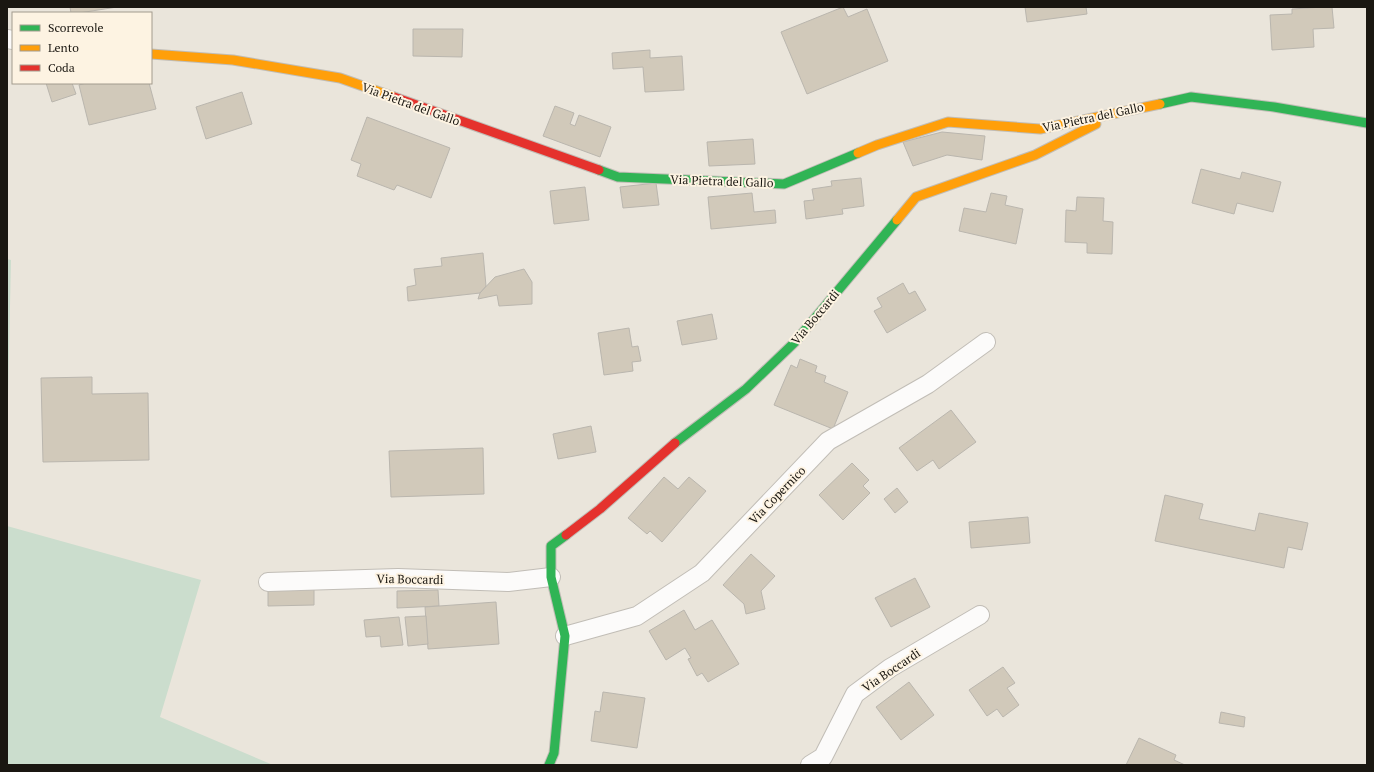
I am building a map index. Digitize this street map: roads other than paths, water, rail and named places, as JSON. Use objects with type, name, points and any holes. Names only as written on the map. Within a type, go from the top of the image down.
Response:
[{"type":"street","name":"Via Pietra del Gallo","points":[[152,54],[233,60],[340,78],[618,177],[784,184],[878,145],[948,122],[1040,129],[1192,97],[1274,107],[1367,123]]},
{"type":"street","name":"Via Boccardi","points":[[549,765],[554,753],[565,636],[551,577],[551,546],[600,509],[682,437],[746,389],[795,342],[916,197],[1036,156],[1122,111]]},
{"type":"street","name":"Via Copernico","points":[[565,636],[637,616],[702,573],[828,441],[928,384],[986,342]]},
{"type":"street","name":"Via Boccardi","points":[[268,582],[398,578],[508,582],[551,577]]},
{"type":"street","name":"Via Boccardi","points":[[810,765],[823,757],[855,694],[890,668],[980,615]]}]
